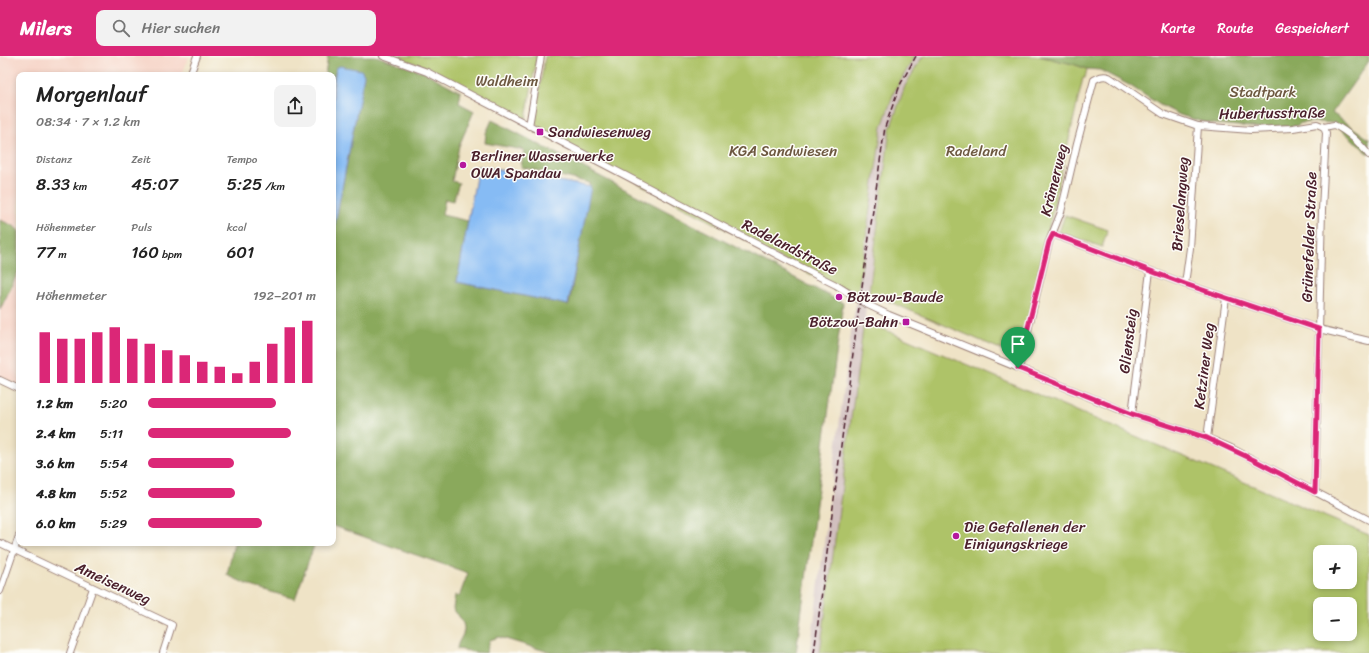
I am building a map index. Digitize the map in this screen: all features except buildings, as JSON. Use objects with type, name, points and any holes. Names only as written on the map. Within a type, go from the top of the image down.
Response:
[{"type":"street","points":[[191,72],[197,56]]},
{"type":"street","name":"Radelandstraße","points":[[383,56],[427,72],[823,278],[874,308],[1132,414],[1207,438],[1254,460],[1369,520]]},
{"type":"street","points":[[529,126],[541,56]]},
{"type":"street","name":"Hubertusstraße","points":[[1106,76],[1163,114],[1198,126],[1251,130],[1293,128],[1317,124],[1324,127],[1334,125],[1353,138],[1369,155]]},
{"type":"street","name":"Krämerweg","points":[[1018,368],[1049,242],[1061,212],[1094,80],[1099,77],[1106,76]]},
{"type":"street","name":"Brieselangweg","points":[[1185,284],[1190,248],[1198,126]]},
{"type":"street","name":"Grünefelder Straße","points":[[1315,492],[1322,213],[1326,133],[1324,127]]},
{"type":"street","points":[[1053,234],[1226,298],[1319,329],[1369,341]]},
{"type":"street","name":"Gliensteig","points":[[1132,414],[1150,271]]},
{"type":"street","name":"Ketziner Weg","points":[[1207,438],[1226,298]]},
{"type":"street","points":[[0,380],[16,388]]},
{"type":"street","name":"Ameisenweg","points":[[0,543],[172,625],[163,653]]},
{"type":"street","points":[[0,591],[16,544]]},
{"type":"street","points":[[70,653],[93,588]]},
{"type":"shaded area","points":[[0,56],[189,56],[183,72],[16,72],[16,384],[0,376]]},
{"type":"shaded area","points":[[915,56],[923,56],[890,129],[820,653],[810,653],[852,325],[882,127],[894,92]]},
{"type":"green space","points":[[328,56],[376,56],[426,73],[461,92],[459,103],[474,111],[459,146],[452,181],[459,183],[453,201],[445,199],[442,215],[468,221],[457,282],[569,305],[590,183],[521,167],[524,150],[485,143],[486,133],[492,120],[843,303],[796,653],[552,653],[499,637],[490,640],[486,653],[457,649],[464,631],[464,627],[462,621],[453,609],[455,595],[459,597],[468,573],[336,527],[336,219],[364,75],[336,68],[335,72],[325,72]]},
{"type":"green space","name":"Waldheim","points":[[394,56],[537,56],[526,119],[429,68]]},
{"type":"green space","name":"KGA Sandwiesen","points":[[545,56],[915,56],[894,92],[882,127],[857,299],[587,156],[536,125],[534,122]]},
{"type":"green space","name":"Radeland","points":[[923,56],[1039,56],[1087,69],[1085,78],[1083,78],[1019,357],[869,293],[890,129],[905,86]]},
{"type":"green space","name":"Stadtpark","points":[[1039,56],[1369,56],[1369,61],[1332,113],[1369,139],[1369,154],[1334,123],[1301,123],[1296,126],[1262,128],[1214,124],[1199,121],[1180,115],[1160,105],[1129,85],[1100,70],[1087,69]]},
{"type":"green space","points":[[1065,215],[1108,230],[1102,247],[1059,232]]},
{"type":"green space","points":[[0,220],[16,228],[16,276],[0,310]]},
{"type":"green space","points":[[864,321],[1369,535],[1369,653],[820,653]]},
{"type":"green space","points":[[233,546],[314,546],[295,599],[251,586],[227,575]]},
{"type":"water","points":[[340,66],[361,70],[364,75],[336,219],[335,72],[336,68]]},
{"type":"water","points":[[478,166],[591,187],[568,305],[457,282]]},
{"type":"railway","points":[[814,653],[859,307],[885,127],[900,85],[916,56]]},
{"type":"place","name":"Sandwiesenweg","points":[[540,132]]},
{"type":"place","name":"Berliner Wasserwerke OWA Spandau","points":[[463,165]]},
{"type":"place","name":"Bötzow-Baude","points":[[839,297]]},
{"type":"place","name":"Bötzow-Bahn","points":[[906,322]]},
{"type":"place","name":"Die Gefallenen der Einigungskriege","points":[[956,536]]},
{"type":"route","points":[[1053,234],[1185,284],[1319,329],[1315,492],[1231,448],[1190,432],[1132,414],[1018,368],[1021,361],[1049,242],[1053,234]]}]
